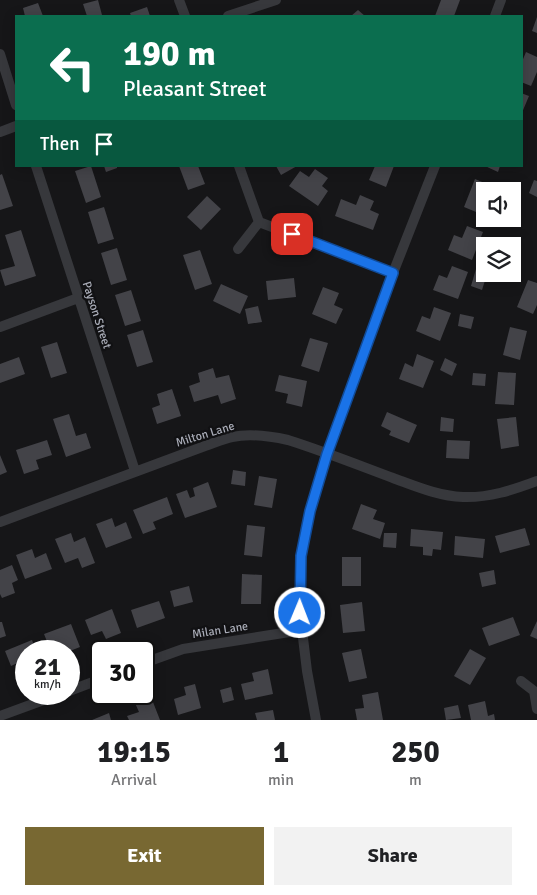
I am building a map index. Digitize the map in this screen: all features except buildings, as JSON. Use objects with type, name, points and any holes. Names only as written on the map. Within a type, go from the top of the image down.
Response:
[{"type":"street","points":[[179,0],[185,15]]},
{"type":"street","points":[[231,15],[276,0]]},
{"type":"street","points":[[494,15],[501,0]]},
{"type":"street","points":[[0,54],[15,102]]},
{"type":"street","points":[[0,132],[15,126]]},
{"type":"street","name":"Payson Street","points":[[36,167],[135,471]]},
{"type":"street","points":[[239,167],[259,222],[393,273]]},
{"type":"street","points":[[316,720],[307,671],[300,613],[301,556],[310,511],[327,454],[393,273],[435,167]]},
{"type":"street","points":[[238,249],[259,222]]},
{"type":"street","points":[[0,327],[78,298]]},
{"type":"street","name":"Milton Lane","points":[[0,522],[135,471],[232,437],[240,436],[257,435],[288,440],[421,488],[448,495],[463,497],[494,495],[537,481]]},
{"type":"street","name":"Milan Lane","points":[[155,659],[183,649],[302,630]]},
{"type":"street","points":[[521,681],[534,691],[537,709]]},
{"type":"street","points":[[0,716],[30,705]]},
{"type":"route","points":[[292,234],[393,273],[327,454],[310,511],[301,556],[300,613]]}]
